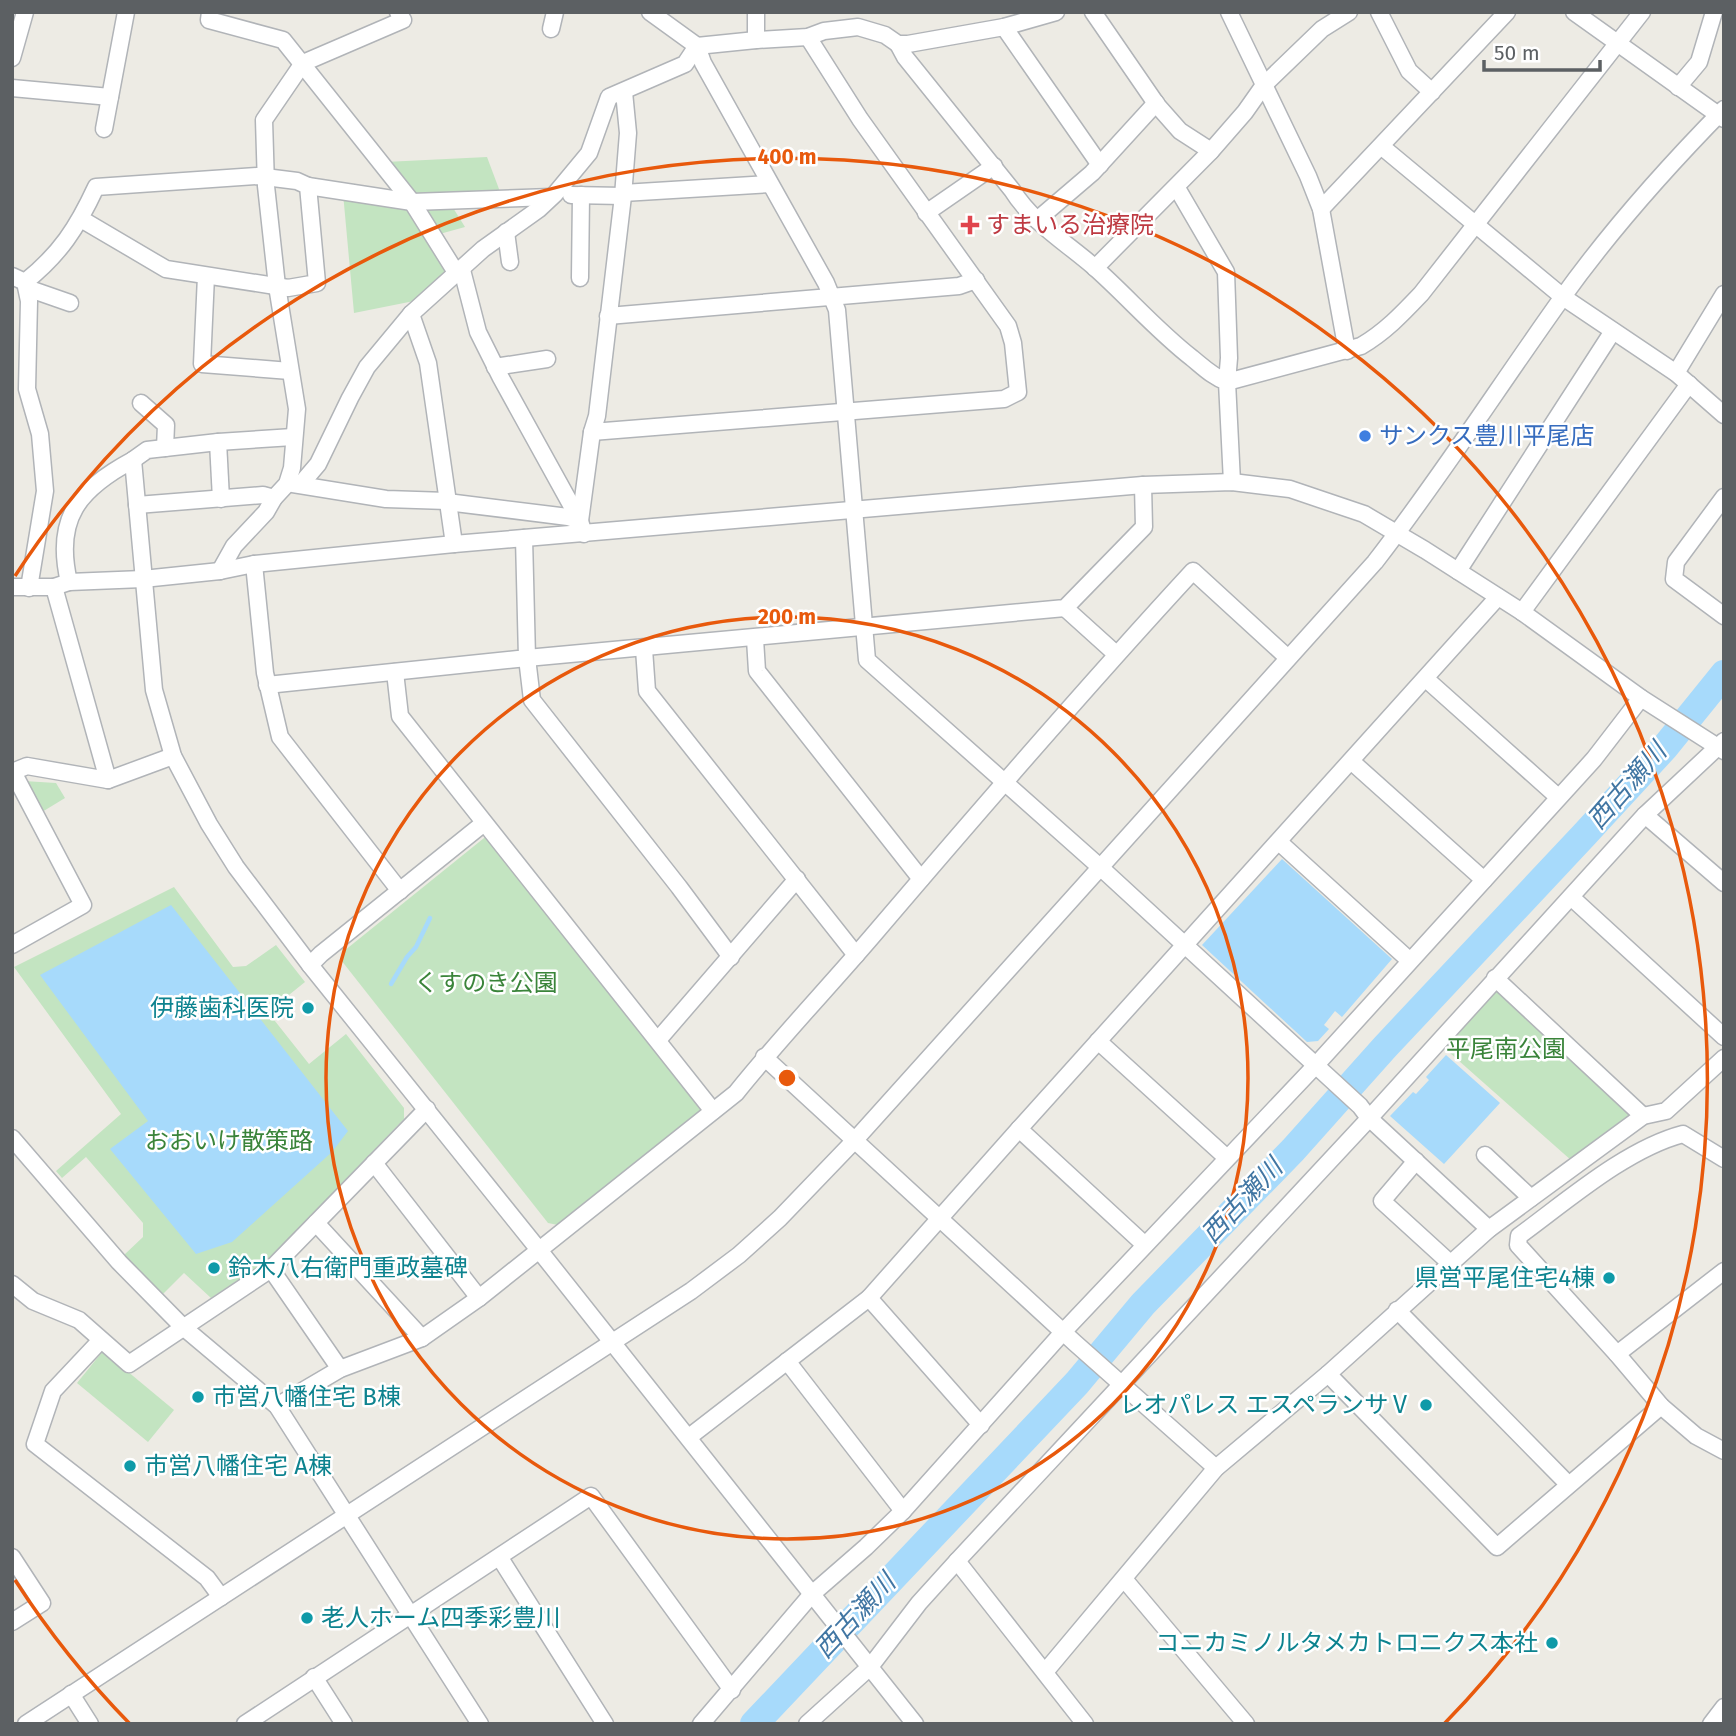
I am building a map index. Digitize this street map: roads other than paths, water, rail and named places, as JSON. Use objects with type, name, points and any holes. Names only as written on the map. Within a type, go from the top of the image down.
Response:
[{"type":"street","points":[[104,129],[127,12]]},
{"type":"street","points":[[210,12],[209,20],[283,40],[412,202],[459,272],[478,332],[582,527]]},
{"type":"street","points":[[294,484],[293,437],[297,409],[277,286],[266,177],[264,120],[303,64],[401,16],[419,12]]},
{"type":"street","points":[[551,29],[555,12]]},
{"type":"street","points":[[650,12],[697,46],[703,64],[826,283],[837,310],[867,660],[1100,867],[1489,1229]]},
{"type":"street","points":[[756,12],[756,40]]},
{"type":"street","points":[[898,44],[1004,27],[1056,12]]},
{"type":"street","points":[[1093,12],[1156,103],[1180,131],[1211,151]]},
{"type":"street","points":[[1229,12],[1321,209],[1347,351]]},
{"type":"street","points":[[1095,268],[1177,188],[1245,112],[1264,85],[1322,29],[1349,12]]},
{"type":"street","points":[[1380,12],[1409,71],[1432,92]]},
{"type":"street","points":[[1321,209],[1507,12]]},
{"type":"street","points":[[26,1724],[691,1291],[739,1255],[780,1218],[855,1140],[1375,562],[1609,236],[1722,114],[1678,87],[1574,12]]},
{"type":"street","points":[[697,46],[808,37],[858,27],[886,35],[898,44],[1024,208],[1095,268],[1152,325],[1216,378],[1227,382],[1347,351],[1377,337],[1396,321],[1476,224],[1642,12]]},
{"type":"street","points":[[1678,87],[1699,62],[1714,12]]},
{"type":"street","points":[[12,58],[20,15]]},
{"type":"street","points":[[1004,27],[1100,165]]},
{"type":"street","points":[[592,432],[1004,399],[1018,392],[1013,343],[1008,326],[860,119],[808,37]]},
{"type":"street","points":[[220,571],[234,546],[266,512],[274,498],[318,464],[367,367],[411,314],[506,232],[553,196],[589,153],[609,97],[685,64],[697,46]]},
{"type":"street","points":[[12,88],[110,97]]},
{"type":"street","points":[[582,527],[623,194],[628,133],[624,92]]},
{"type":"street","points":[[1037,220],[1100,165],[1156,103]]},
{"type":"street","points":[[1381,146],[1563,297],[1676,373],[1724,415]]},
{"type":"street","points":[[926,213],[994,166]]},
{"type":"street","points":[[21,282],[58,253],[81,219],[96,187],[266,177],[412,202],[623,194],[770,184]]},
{"type":"street","points":[[81,219],[158,266],[288,288],[317,283],[309,186]]},
{"type":"street","points":[[1177,188],[1226,272],[1229,358],[1227,382],[1232,482]]},
{"type":"street","points":[[580,278],[581,195]]},
{"type":"street","points":[[506,232],[510,262]]},
{"type":"street","points":[[206,276],[202,364],[290,371]]},
{"type":"street","points":[[608,316],[959,286],[976,280]]},
{"type":"street","points":[[21,282],[70,303]]},
{"type":"street","points":[[21,282],[29,301],[27,389],[40,434],[45,491],[29,588]]},
{"type":"street","points":[[1676,373],[1724,294]]},
{"type":"street","points":[[411,314],[428,363],[454,544]]},
{"type":"street","points":[[1458,571],[1613,331]]},
{"type":"street","points":[[495,367],[547,359]]},
{"type":"street","points":[[1522,612],[1689,384]]},
{"type":"street","points":[[141,403],[166,425],[165,448]]},
{"type":"street","points":[[108,780],[62,584],[67,527],[77,504],[92,485],[147,450],[293,437]]},
{"type":"street","points":[[218,442],[221,499]]},
{"type":"street","points":[[133,460],[154,690],[173,756],[209,824],[236,867],[310,965],[611,1344],[689,1437],[915,1724]]},
{"type":"street","points":[[12,587],[29,588],[220,571],[254,564],[524,538],[582,527],[856,510],[1143,485],[1232,482],[1290,489],[1364,514],[1522,612],[1641,698],[1702,738],[1722,747],[1645,815],[1571,897],[1365,1112],[1116,1380],[919,1602],[870,1667],[807,1724]]},
{"type":"street","points":[[294,484],[386,499],[447,502],[568,517],[582,527]]},
{"type":"street","points":[[267,685],[1065,608],[1144,527],[1143,485]]},
{"type":"street","points":[[137,505],[263,495],[274,498]]},
{"type":"street","points":[[1724,497],[1676,562],[1674,572],[1674,579],[1724,616]]},
{"type":"street","points":[[524,538],[527,658],[532,700],[731,957]]},
{"type":"street","points":[[254,564],[267,685],[280,737],[400,891]]},
{"type":"street","points":[[277,1406],[340,1369],[422,1338],[479,1298],[736,1093],[764,1057],[856,955],[1116,654],[1193,571],[1288,658]]},
{"type":"street","points":[[689,1437],[869,1298],[1498,597]]},
{"type":"street","points":[[1065,608],[1116,654]]},
{"type":"street","points":[[755,639],[757,671],[921,879]]},
{"type":"street","points":[[644,649],[647,691],[856,955]]},
{"type":"street","points":[[395,672],[400,716],[713,1111]]},
{"type":"street","points":[[1426,679],[1558,797]]},
{"type":"street","points":[[701,1724],[812,1594],[903,1511],[981,1425],[1069,1337],[1145,1245],[1227,1158],[1322,1071],[1409,960],[1594,759],[1641,698]]},
{"type":"street","points":[[12,945],[83,905],[13,772],[26,766],[108,780],[173,756]]},
{"type":"street","points":[[1351,761],[1484,880]]},
{"type":"street","points":[[1645,815],[1724,883]]},
{"type":"street","points":[[310,965],[484,823]]},
{"type":"street","points":[[1279,842],[1409,960]]},
{"type":"street","points":[[658,1040],[797,879]]},
{"type":"street","points":[[1571,897],[1724,1037]]},
{"type":"street","points":[[1494,978],[1643,1116]]},
{"type":"street","points":[[1098,1041],[1227,1158]]},
{"type":"street","points":[[764,1057],[1116,1380],[1216,1468]]},
{"type":"street","points":[[1045,1672],[1216,1468],[1328,1374],[1489,1229],[1643,1116],[1666,1111],[1724,1058]]},
{"type":"street","points":[[12,1284],[33,1301],[79,1320],[129,1364],[271,1269],[427,1110]]},
{"type":"street","points":[[1018,1129],[1145,1245]]},
{"type":"street","points":[[1724,1159],[1683,1134],[1666,1138],[1639,1150],[1519,1236],[1518,1245],[1661,1406],[1696,1436],[1724,1451]]},
{"type":"street","points":[[12,1138],[119,1262],[183,1327],[277,1406],[480,1724]]},
{"type":"street","points":[[1485,1155],[1531,1198]]},
{"type":"street","points":[[1416,1161],[1382,1200],[1450,1263]]},
{"type":"street","points":[[374,1163],[479,1298]]},
{"type":"street","points":[[316,1223],[422,1338]]},
{"type":"street","points":[[271,1269],[340,1369]]},
{"type":"street","points":[[1617,1354],[1724,1271]]},
{"type":"street","points":[[869,1298],[981,1425]]},
{"type":"street","points":[[1397,1310],[1568,1484]]},
{"type":"street","points":[[101,1340],[53,1391],[36,1444],[207,1578],[220,1597]]},
{"type":"street","points":[[787,1361],[903,1511]]},
{"type":"street","points":[[1328,1374],[1497,1546],[1661,1406]]},
{"type":"street","points":[[245,1724],[591,1496],[732,1690]]},
{"type":"street","points":[[12,1557],[41,1603],[12,1622]]},
{"type":"street","points":[[500,1558],[605,1724]]},
{"type":"street","points":[[957,1561],[1085,1724]]},
{"type":"street","points":[[1124,1580],[1246,1724]]},
{"type":"street","points":[[314,1677],[344,1724]]},
{"type":"street","points":[[71,1694],[90,1724]]},
{"type":"street","points":[[1712,1724],[1724,1707]]},
{"type":"water","points":[[1282,859],[1392,959],[1342,1017],[1335,1011],[1324,1025],[1329,1029],[1318,1041],[1307,1042],[1202,945]]},
{"type":"water","name":"おおいけ散策路","points":[[171,905],[348,1131],[332,1152],[232,1242],[196,1254],[110,1149],[148,1121],[40,975]]},
{"type":"water","points":[[1446,1055],[1500,1103],[1444,1164],[1390,1116],[1429,1080],[1426,1077]]},
{"type":"waterway","name":"西古瀬川","points":[[754,1724],[1077,1383],[1143,1304],[1293,1150],[1385,1047],[1585,834],[1665,747],[1724,674]]},
{"type":"waterway","points":[[391,984],[416,947],[430,918]]},
{"type":"place","name":"すまいる治療院","points":[[970,225]]},
{"type":"place","name":"サンクス豊川平尾店","points":[[1365,436]]},
{"type":"place","name":"伊藤歯科医院","points":[[308,1008]]},
{"type":"place","name":"鈴木八右衛門重政墓碑","points":[[214,1268]]},
{"type":"place","name":"県営平尾住宅4棟","points":[[1609,1278]]},
{"type":"place","name":"市営八幡住宅 B棟","points":[[198,1397]]},
{"type":"place","name":"レオパレス エスペランサⅤ","points":[[1426,1405]]},
{"type":"place","name":"市営八幡住宅 A棟","points":[[130,1466]]},
{"type":"place","name":"老人ホーム四季彩豊川","points":[[307,1618]]},
{"type":"place","name":"コニカミノルタメカトロニクス本社","points":[[1552,1643]]},
{"type":"park label","name":"くすのき公園","points":[[486,983]]},
{"type":"park label","name":"平尾南公園","points":[[1506,1049]]}]
